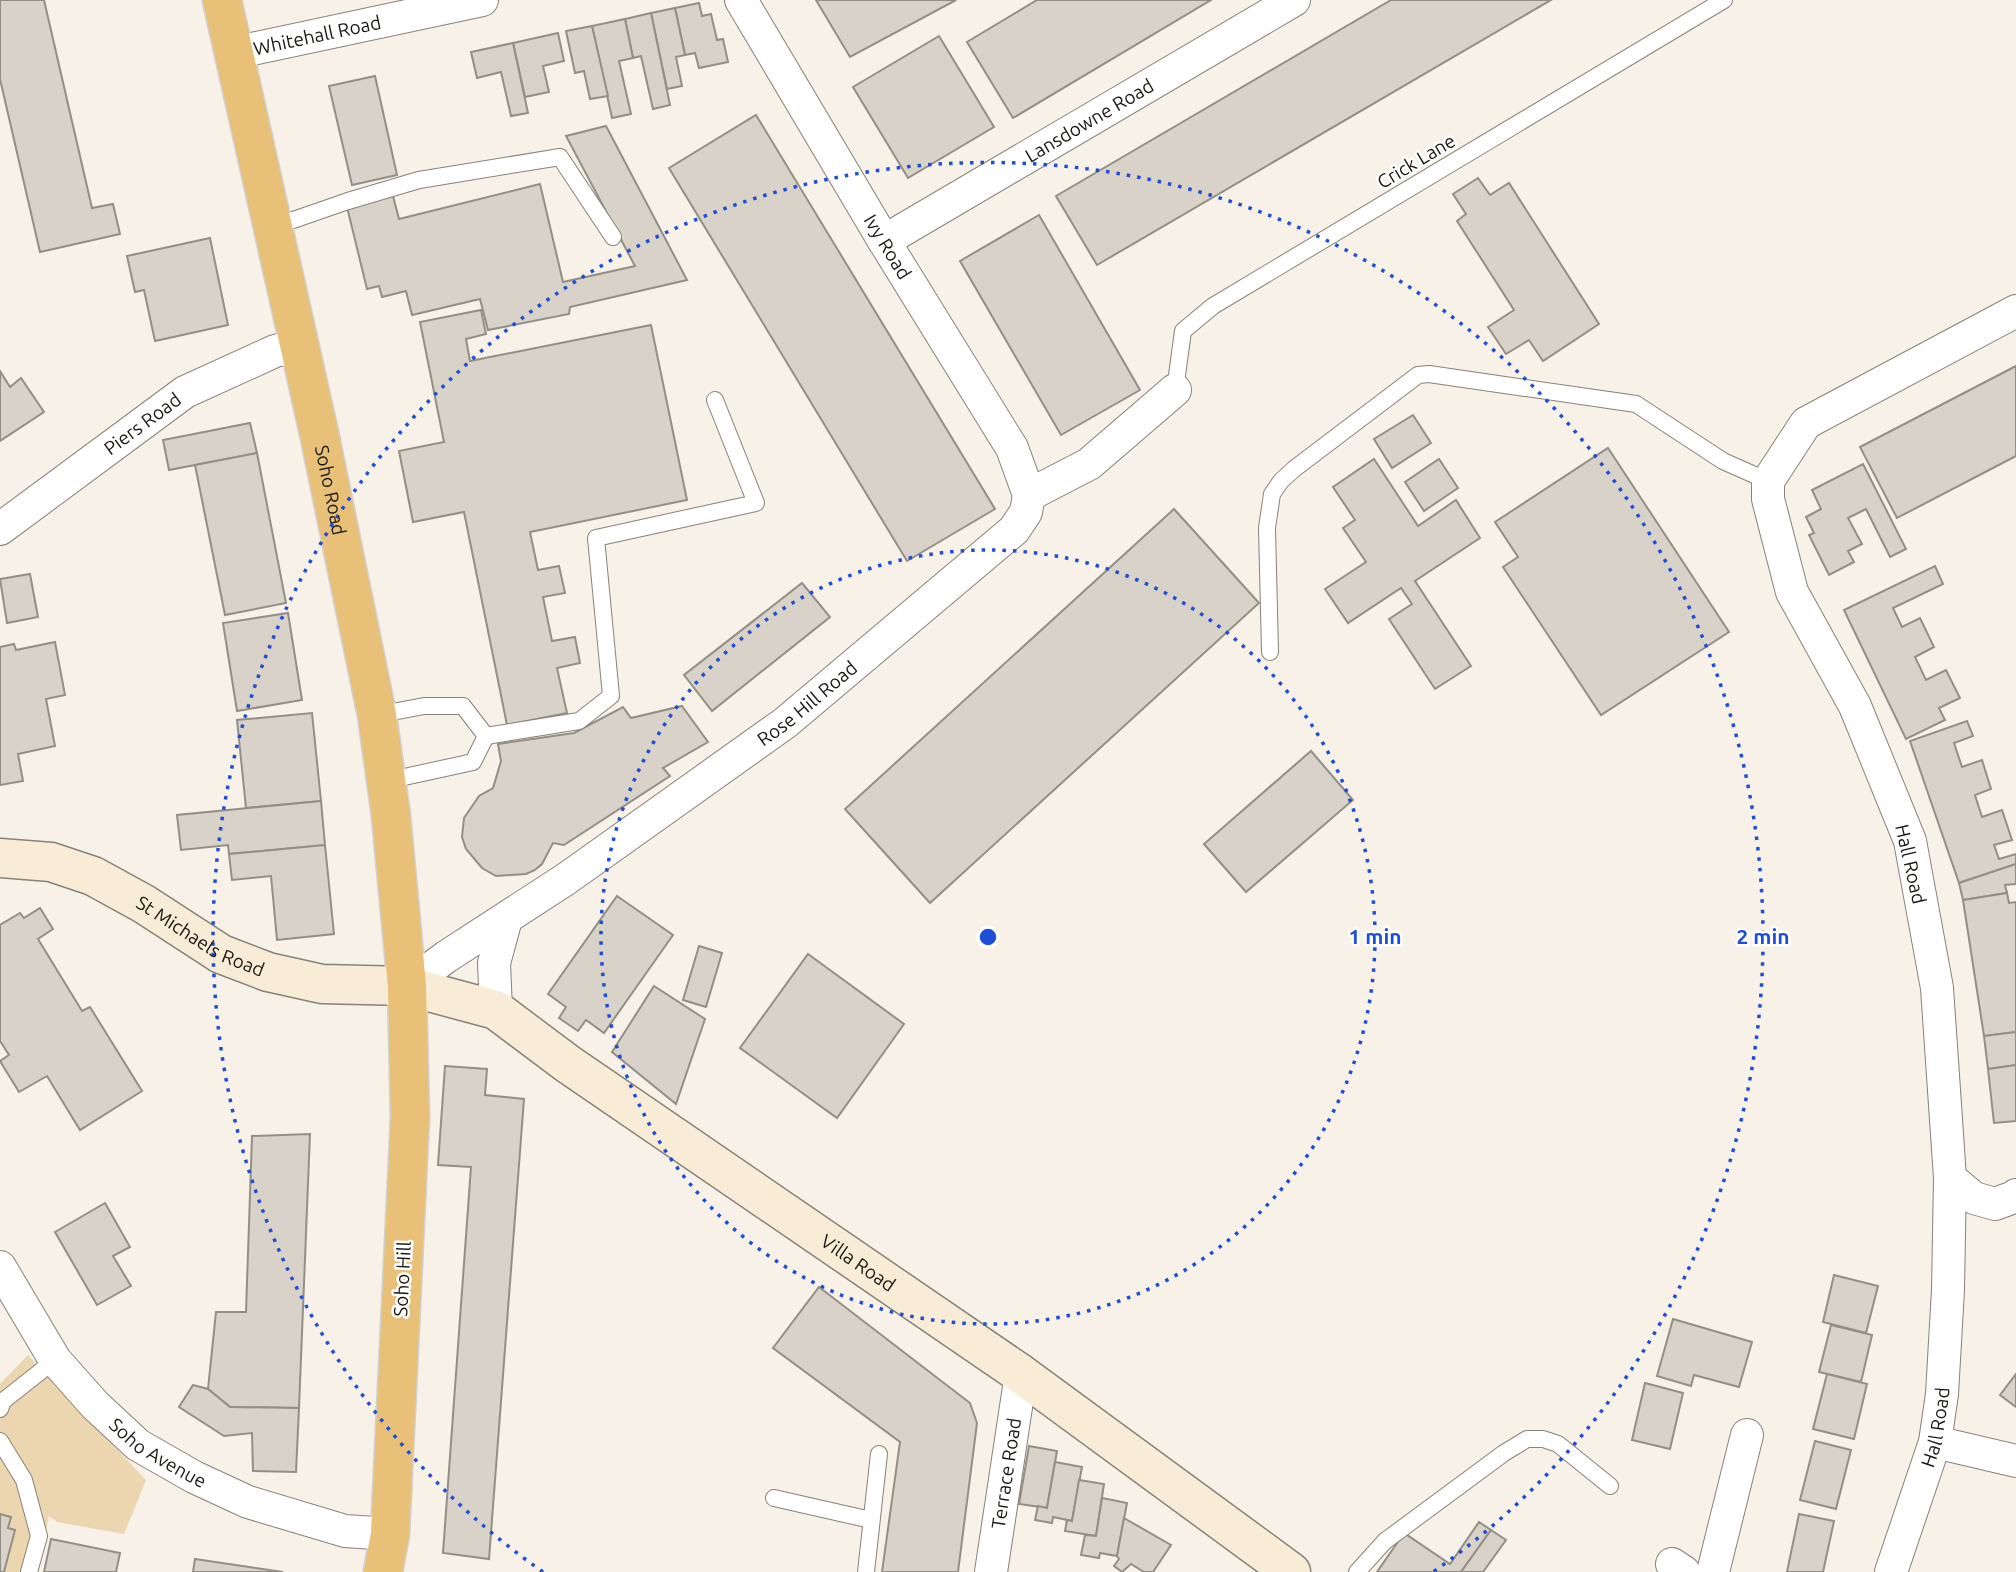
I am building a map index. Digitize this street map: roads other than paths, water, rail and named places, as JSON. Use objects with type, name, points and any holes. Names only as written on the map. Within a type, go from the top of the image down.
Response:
[{"type":"highway","name":"Soho Road","points":[[222,0],[300,345],[377,715],[407,986]]},
{"type":"highway","name":"Soho Hill","points":[[383,1572],[390,1534],[410,1118],[407,986]]},
{"type":"main road","name":"St Michaels Road","points":[[0,858],[51,862],[93,876],[144,904],[221,954],[268,972],[322,985],[407,986]]},
{"type":"main road","name":"Villa Road","points":[[407,986],[496,1010],[568,1064],[1021,1374],[1291,1572]]},
{"type":"street","name":"Whitehall Road","points":[[233,53],[482,0]]},
{"type":"street","name":"Ivy Road","points":[[741,0],[884,241],[1012,449],[1029,495]]},
{"type":"street","name":"Lansdowne Road","points":[[884,241],[1294,0]]},
{"type":"street","points":[[1768,481],[1806,423],[2016,311]]},
{"type":"street","name":"Piers Road","points":[[0,529],[185,391],[275,351],[300,345]]},
{"type":"street","points":[[1029,495],[1089,464],[1175,390]]},
{"type":"street","name":"Hall Road","points":[[1768,481],[1768,499],[1792,592],[1856,706],[1910,841],[1937,988],[1950,1178],[1948,1290],[1942,1394],[1936,1442],[1891,1572]]},
{"type":"street","name":"Rose Hill Road","points":[[407,986],[446,957],[566,879],[785,723],[1014,530],[1026,512],[1029,495]]},
{"type":"street","points":[[496,1010],[494,963],[506,919]]},
{"type":"street","points":[[1950,1178],[1974,1198],[1995,1204],[2016,1195]]},
{"type":"street","name":"Soho Avenue","points":[[0,1267],[55,1360],[95,1405],[138,1445],[194,1477],[248,1502],[345,1531],[390,1534]]},
{"type":"street","name":"Terrace Road","points":[[991,1572],[1021,1374]]},
{"type":"street","points":[[1713,1572],[1747,1435]]},
{"type":"street","points":[[1936,1442],[2016,1461]]},
{"type":"lane","name":"Crick Lane","points":[[1175,390],[1183,331],[1213,306],[1724,0]]},
{"type":"lane","points":[[273,227],[419,180],[560,157],[613,237]]},
{"type":"lane","points":[[1270,652],[1267,528],[1272,494],[1294,469],[1418,374],[1636,404],[1723,461],[1768,481]]},
{"type":"lane","points":[[486,736],[579,721],[611,696],[596,538],[756,503],[715,401]]},
{"type":"lane","points":[[377,715],[424,706],[463,706],[486,736]]},
{"type":"lane","points":[[386,781],[473,762],[486,736]]},
{"type":"lane","points":[[0,1409],[2,1401],[55,1360]]},
{"type":"lane","points":[[1357,1572],[1385,1541],[1504,1453],[1527,1440],[1543,1439],[1558,1444],[1610,1486]]},
{"type":"lane","points":[[0,1440],[24,1480],[38,1536],[29,1572]]},
{"type":"lane","points":[[866,1572],[879,1454]]},
{"type":"lane","points":[[774,1498],[871,1520]]}]
